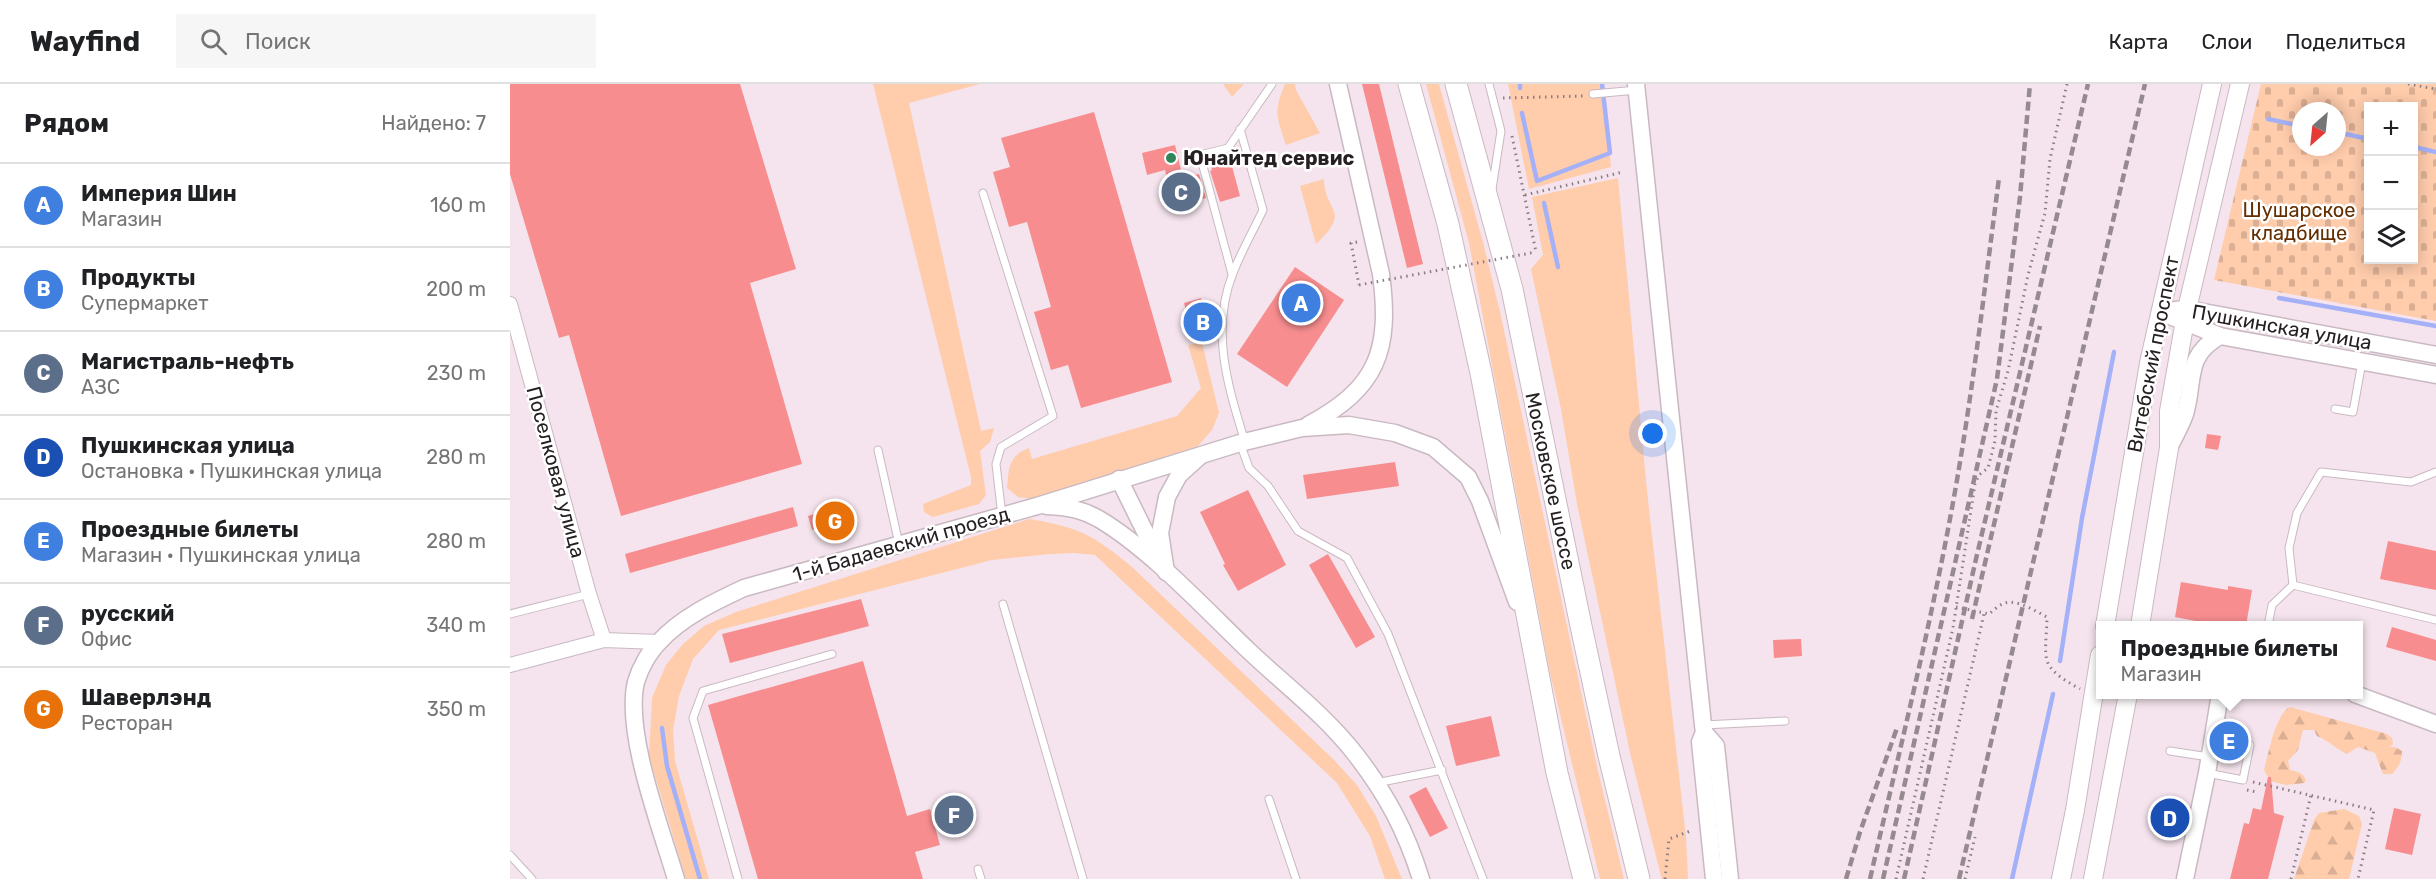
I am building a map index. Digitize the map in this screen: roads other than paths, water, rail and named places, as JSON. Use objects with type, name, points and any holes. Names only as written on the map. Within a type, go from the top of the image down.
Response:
[{"type":"highway","points":[[1409,84],[1448,224],[1481,373],[1557,773],[1584,879]]},
{"type":"highway","name":"Московское шоссе","points":[[1456,84],[1512,289],[1609,756],[1639,879]]},
{"type":"main road","name":"Витебский проспект","points":[[2106,621],[2147,375],[2212,84]]},
{"type":"main road","name":"Витебский проспект","points":[[2141,621],[2169,448],[2169,411],[2186,316],[2240,84]]},
{"type":"main road","points":[[2061,879],[2075,810],[2096,680]]},
{"type":"main road","points":[[2093,879],[2127,699]]},
{"type":"street","points":[[1302,428],[1347,401],[1368,378],[1377,362],[1384,322],[1385,300],[1381,274],[1338,84]]},
{"type":"street","points":[[1636,87],[1704,728],[1700,742],[1714,879]]},
{"type":"street","name":"Поселковая улица","points":[[510,304],[589,594],[604,640]]},
{"type":"street","name":"Пушкинская улица","points":[[2160,312],[2436,355]]},
{"type":"street","name":"Пушкинская улица","points":[[2186,316],[2220,336],[2436,375]]},
{"type":"street","points":[[2169,448],[2185,415],[2195,361],[2203,347],[2220,336]]},
{"type":"street","points":[[1302,428],[1349,425],[1395,433],[1433,447],[1451,461],[1473,485],[1530,636]]},
{"type":"street","name":"1-й Бадаевский проезд","points":[[659,642],[702,608],[744,588],[1037,506],[1201,454],[1302,428]]},
{"type":"street","points":[[1166,572],[1160,533],[1167,497],[1179,475],[1201,454]]},
{"type":"street","points":[[1119,479],[1144,533],[1166,572]]},
{"type":"street","points":[[1037,506],[1074,508],[1099,520],[1166,572],[1324,719],[1355,753],[1395,811],[1421,879]]},
{"type":"street","points":[[510,665],[604,640],[659,642]]},
{"type":"street","points":[[659,642],[646,659],[637,681],[633,711],[639,753],[675,879]]},
{"type":"street","points":[[2363,697],[2436,724]]},
{"type":"street","points":[[2184,879],[2219,699]]},
{"type":"street","points":[[1704,728],[1716,746],[1730,879]]},
{"type":"lane","points":[[1232,274],[1200,155],[1228,148],[1272,84]]},
{"type":"lane","points":[[1489,84],[1501,131],[1490,203]]},
{"type":"lane","points":[[1593,94],[1636,87]]},
{"type":"lane","points":[[1239,129],[1263,210],[1232,274],[1221,322],[1222,351],[1229,390],[1249,468],[1268,486],[1298,531],[1347,558],[1388,634],[1483,879]]},
{"type":"lane","points":[[983,193],[1053,416],[1001,447],[996,464],[1002,516]]},
{"type":"lane","points":[[2335,409],[2353,412],[2362,362]]},
{"type":"lane","points":[[878,450],[899,544]]},
{"type":"lane","points":[[2293,585],[2289,548],[2297,513],[2321,472],[2411,482],[2436,472]]},
{"type":"lane","points":[[2293,585],[2436,620]]},
{"type":"lane","points":[[2269,621],[2272,605],[2293,585]]},
{"type":"lane","points":[[510,614],[589,594]]},
{"type":"lane","points":[[1003,604],[1083,879]]},
{"type":"lane","points":[[738,879],[693,718],[703,691],[832,654]]},
{"type":"lane","points":[[1704,728],[1785,721]]},
{"type":"lane","points":[[2170,751],[2243,780],[2250,745]]},
{"type":"lane","points":[[1376,783],[1442,770]]},
{"type":"lane","points":[[1269,799],[1296,879]]},
{"type":"lane","points":[[510,855],[532,879]]},
{"type":"lane","points":[[978,869],[981,879]]},
{"type":"waterway","points":[[1522,113],[1537,181],[1610,153],[1602,84]]},
{"type":"waterway","points":[[2268,119],[2292,124]]},
{"type":"waterway","points":[[2346,134],[2364,138]]},
{"type":"waterway","points":[[2418,148],[2436,152]]},
{"type":"waterway","points":[[1544,203],[1558,267]]},
{"type":"waterway","points":[[2279,298],[2436,326]]},
{"type":"waterway","points":[[2060,661],[2082,518],[2114,352]]},
{"type":"waterway","points":[[2012,879],[2053,694]]},
{"type":"waterway","points":[[662,728],[667,766],[700,879]]},
{"type":"railway","points":[[1883,879],[1997,379],[2020,197],[2030,84]]},
{"type":"railway","points":[[1904,879],[1976,559],[2088,84]]},
{"type":"railway","points":[[1959,879],[2145,84]]},
{"type":"railway","points":[[1870,879],[1925,641],[1954,497],[1973,377],[1999,178]]},
{"type":"railway","points":[[1972,619],[2040,326]]},
{"type":"railway","points":[[1846,879],[1897,728]]},
{"type":"place","name":"Юнайтед сервис","points":[[1171,158]]},
{"type":"place","name":"Магистраль-нефть","points":[[1181,192]]},
{"type":"place","name":"Империя Шин","points":[[1301,303]]},
{"type":"place","name":"Продукты","points":[[1203,322]]},
{"type":"place","name":"Шаверлэнд","points":[[835,521]]},
{"type":"place","name":"Проездные билеты","points":[[2229,741]]},
{"type":"place","name":"русский","points":[[954,815]]},
{"type":"place","name":"Пушкинская улица","points":[[2170,818]]},
{"type":"park label","name":"Шушарское кладбище","points":[[2299,222]]}]
